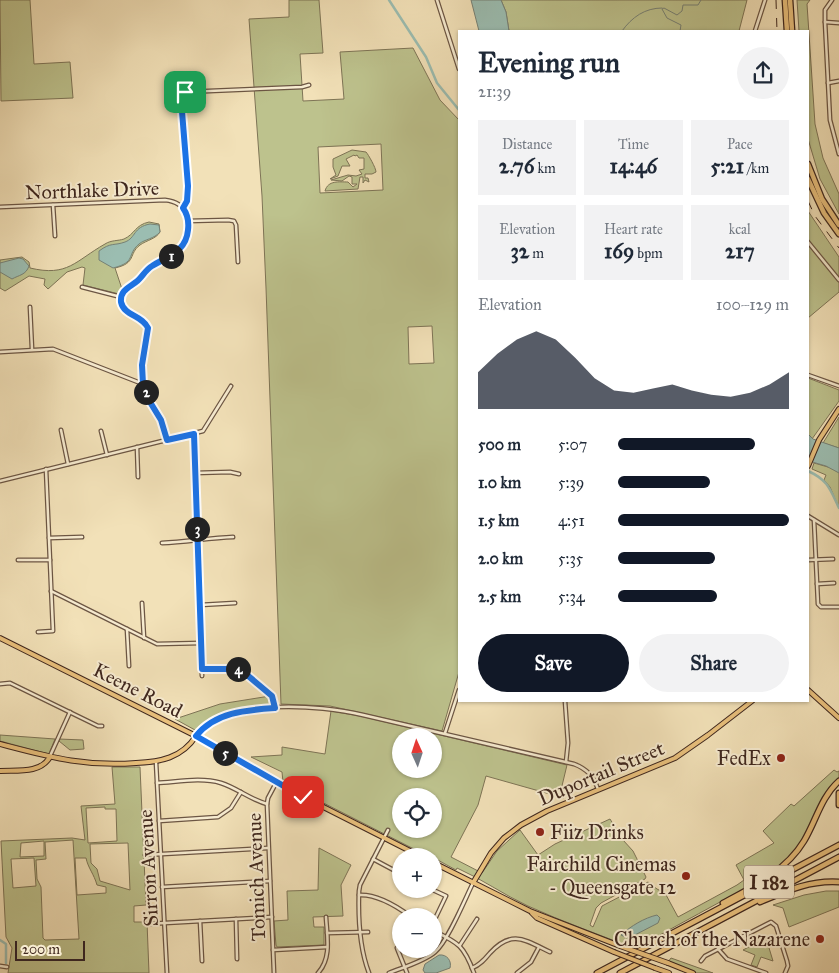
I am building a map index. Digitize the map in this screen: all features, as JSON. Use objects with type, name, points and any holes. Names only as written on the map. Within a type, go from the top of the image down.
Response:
[{"type":"highway","points":[[785,0],[787,30]]},
{"type":"highway","points":[[790,0],[792,30]]},
{"type":"highway","points":[[809,166],[822,199],[839,225]]},
{"type":"highway","points":[[809,181],[824,213],[839,234]]},
{"type":"highway","points":[[700,919],[709,911],[776,872],[787,862],[804,841],[825,798],[839,781]]},
{"type":"highway","points":[[839,793],[839,805]]},
{"type":"highway","name":"I 182","points":[[598,973],[839,845]]},
{"type":"highway","name":"I 182","points":[[620,973],[839,857]]},
{"type":"highway","points":[[733,913],[801,885],[818,882],[839,882]]},
{"type":"main road","points":[[809,464],[823,434],[839,409]]},
{"type":"main road","name":"Keene Road","points":[[0,638],[196,736],[276,782],[404,848]]},
{"type":"main road","points":[[809,691],[839,718]]},
{"type":"main road","name":"Duportail Street","points":[[473,883],[491,853],[515,829],[547,811],[679,755],[751,702]]},
{"type":"main road","points":[[0,744],[50,757],[94,764],[156,762],[179,754],[188,748],[196,736]]},
{"type":"main road","points":[[0,771],[37,768],[46,763],[50,757]]},
{"type":"main road","points":[[442,867],[530,911],[693,973]]},
{"type":"main road","points":[[530,911],[537,918],[577,936],[669,973]]},
{"type":"main road","points":[[577,936],[582,934],[596,937]]},
{"type":"street","points":[[437,0],[458,66]]},
{"type":"street","points":[[755,30],[765,0]]},
{"type":"street","points":[[832,0],[825,10],[825,22],[830,120],[839,154]]},
{"type":"street","points":[[825,22],[839,23]]},
{"type":"street","points":[[828,83],[839,81]]},
{"type":"street","points":[[167,440],[161,420],[150,402],[143,384],[142,365],[148,328],[140,318],[125,310],[121,297],[125,289],[139,280],[148,269],[181,248],[187,237],[188,222],[183,208],[187,201],[188,186],[182,94],[186,92],[306,87],[309,85]]},
{"type":"street","name":"Northlake Drive","points":[[0,207],[165,200],[174,202],[183,208]]},
{"type":"street","points":[[54,205],[55,236]]},
{"type":"street","points":[[188,222],[234,221],[236,225],[238,262]]},
{"type":"street","points":[[809,243],[839,280]]},
{"type":"street","points":[[82,287],[121,297]]},
{"type":"street","points":[[30,307],[32,349]]},
{"type":"street","points":[[0,352],[53,349],[143,384]]},
{"type":"street","points":[[809,375],[839,386]]},
{"type":"street","points":[[0,481],[203,431],[231,386]]},
{"type":"street","points":[[61,430],[68,464]]},
{"type":"street","points":[[101,432],[107,455]]},
{"type":"street","points":[[194,434],[202,676]]},
{"type":"street","points":[[137,447],[138,477]]},
{"type":"street","points":[[38,632],[52,630],[46,469]]},
{"type":"street","points":[[195,473],[232,472],[239,474]]},
{"type":"street","points":[[809,517],[839,535]]},
{"type":"street","points":[[814,520],[820,607],[839,607]]},
{"type":"street","points":[[49,538],[82,537]]},
{"type":"street","points":[[162,543],[198,540],[201,538],[233,538]]},
{"type":"street","points":[[809,560],[832,559]]},
{"type":"street","points":[[18,560],[50,560]]},
{"type":"street","points":[[817,584],[834,583]]},
{"type":"street","points":[[51,591],[161,645],[201,644]]},
{"type":"street","points":[[142,603],[144,638]]},
{"type":"street","points":[[200,604],[236,603]]},
{"type":"street","points":[[128,629],[130,666]]},
{"type":"street","points":[[202,669],[240,669],[272,696],[275,708]]},
{"type":"street","points":[[0,684],[10,683],[98,726],[102,726]]},
{"type":"street","points":[[445,734],[458,693]]},
{"type":"street","points":[[565,702],[568,743],[566,762]]},
{"type":"street","points":[[196,736],[209,724],[224,716],[244,711],[311,707],[343,711],[576,765],[587,770],[599,790]]},
{"type":"street","points":[[50,757],[70,712]]},
{"type":"street","name":"Sirron Avenue","points":[[156,762],[167,973]]},
{"type":"street","points":[[157,783],[210,781],[221,783],[267,804]]},
{"type":"street","name":"Tomich Avenue","points":[[274,973],[267,804],[276,782]]},
{"type":"street","points":[[159,821],[218,817],[231,808],[241,792]]},
{"type":"street","points":[[369,973],[362,950],[358,895],[360,885],[388,830]]},
{"type":"street","points":[[145,856],[268,848]]},
{"type":"street","points":[[373,860],[392,870]]},
{"type":"street","points":[[162,887],[270,881]]},
{"type":"street","points":[[389,973],[431,955],[441,946],[473,883]]},
{"type":"street","points":[[358,895],[370,894],[398,908]]},
{"type":"street","points":[[440,908],[446,896],[442,894]]},
{"type":"street","points":[[147,924],[272,917]]},
{"type":"street","points":[[318,973],[326,962],[326,917]]},
{"type":"street","points":[[236,919],[237,959]]},
{"type":"street","points":[[460,946],[478,919]]},
{"type":"street","points":[[200,921],[202,961]]},
{"type":"street","points":[[701,962],[704,957],[718,949],[772,922],[776,926],[787,961],[788,966],[785,973]]},
{"type":"street","points":[[326,933],[368,932]]},
{"type":"street","points":[[507,934],[508,939]]},
{"type":"street","points":[[442,935],[460,946],[467,955],[474,973]]},
{"type":"street","points":[[472,968],[481,963],[500,943],[508,939],[523,939],[550,952]]},
{"type":"street","points":[[273,950],[327,947]]},
{"type":"street","points":[[517,973],[531,962],[539,947]]},
{"type":"street","points":[[718,949],[727,959],[766,973]]},
{"type":"street","points":[[401,958],[407,973]]},
{"type":"street","points":[[0,966],[7,967]]},
{"type":"green space","points":[[0,0],[30,0],[34,64],[70,62],[73,98],[1,101]]},
{"type":"green space","points":[[289,0],[319,0],[323,53],[300,54],[303,101],[344,99],[340,52],[413,48],[440,100],[458,119],[458,675],[442,731],[442,728],[429,728],[330,706],[281,704],[262,196],[249,19],[289,17]],"holes":[[[381,144],[383,190],[320,193],[318,147]],[[432,326],[434,363],[409,364],[408,327]]]},
{"type":"green space","points":[[501,0],[747,0],[739,30],[509,30],[506,12]]},
{"type":"green space","points":[[797,0],[810,0],[807,4],[809,30],[799,30]]},
{"type":"green space","points":[[809,34],[815,124],[823,158],[839,194],[839,214],[820,179],[809,142]]},
{"type":"green space","points":[[352,150],[366,152],[376,172],[365,174],[365,178],[368,178],[369,182],[365,180],[363,183],[363,177],[360,177],[358,189],[325,191],[326,187],[334,182],[348,182],[353,187],[357,184],[352,184],[352,177],[349,176],[342,181],[331,180],[348,175],[356,176],[362,174],[359,170],[364,169],[364,158],[359,158],[357,155],[346,159],[350,166],[342,166],[338,176],[330,179],[336,175],[333,159]]},
{"type":"green space","points":[[809,212],[839,257],[839,292],[809,317]]},
{"type":"green space","points":[[149,222],[159,224],[160,232],[136,248],[126,264],[115,268],[122,289],[119,294],[83,285],[85,268],[82,267],[67,272],[48,289],[44,285],[45,279],[29,276],[5,291],[0,288],[0,260],[22,257],[29,262],[30,268],[43,270],[63,269],[107,243],[124,239],[131,235],[138,227]]},
{"type":"green space","points":[[809,378],[839,390],[839,401],[812,439],[809,435]]},
{"type":"green space","points":[[839,417],[839,448],[823,443]]},
{"type":"green space","points":[[814,463],[828,467],[839,465],[839,508],[830,487],[824,480],[826,475],[812,469]]},
{"type":"green space","points":[[270,696],[273,705],[224,712],[195,730],[175,719],[220,704]]},
{"type":"green space","points":[[331,711],[411,728],[392,728],[392,778],[442,778],[442,735],[567,765],[561,790],[564,798],[486,776],[478,805],[451,857],[482,873],[497,851],[520,830],[538,855],[555,844],[610,819],[623,840],[633,851],[646,877],[601,903],[596,908],[590,925],[593,927],[602,906],[648,882],[665,893],[678,917],[737,885],[744,880],[736,865],[774,843],[763,831],[791,804],[794,806],[834,770],[839,771],[839,778],[824,796],[800,844],[777,868],[749,886],[635,949],[555,918],[519,902],[466,872],[457,868],[456,870],[442,862],[442,848],[412,848],[392,838],[442,838],[442,788],[392,788],[392,838],[283,782],[282,772],[251,757],[282,755],[282,747],[325,754]]},
{"type":"green space","points":[[0,735],[55,739],[49,754],[0,741]]},
{"type":"green space","points":[[59,739],[83,740],[84,749],[70,750]]},
{"type":"green space","points":[[112,767],[140,767],[146,905],[134,906],[134,922],[147,922],[149,973],[8,973],[12,948],[6,937],[1,841],[72,838],[85,840],[81,806],[115,804]],"holes":[[[105,807],[105,809],[116,809],[117,841],[88,843],[86,808]],[[73,840],[79,939],[45,940],[43,938],[41,887],[37,879],[36,860],[46,859],[45,842]],[[44,841],[44,856],[20,857],[21,843]],[[128,843],[130,890],[100,881],[97,869],[91,863],[90,844]],[[34,858],[36,886],[13,888],[11,859]],[[75,858],[86,858],[97,885],[106,887],[106,893],[77,895]]]},
{"type":"green space","points":[[319,848],[351,865],[341,885],[343,916],[313,917],[314,927],[324,927],[324,945],[277,947],[274,921],[288,920],[287,891],[318,890]]},
{"type":"green space","points":[[839,891],[839,907],[789,927],[783,908],[773,905],[804,895]]},
{"type":"green space","points":[[766,938],[773,961],[761,957],[757,967],[751,965],[755,955],[743,950]]},
{"type":"green space","points":[[671,958],[713,973],[696,973],[668,962]]},
{"type":"water","points":[[471,0],[501,0],[506,12],[509,30],[479,30]]},
{"type":"water","points":[[150,224],[159,225],[160,232],[139,244],[128,261],[113,268],[99,260],[99,251],[103,248],[129,240],[140,228]]},
{"type":"water","points":[[19,258],[23,259],[29,266],[24,273],[12,279],[0,272],[0,263]]},
{"type":"water","points":[[809,435],[813,439],[839,448],[839,473],[826,466],[809,461]]},
{"type":"water","points":[[657,915],[660,918],[658,923],[631,937],[627,938],[621,935],[647,918]]},
{"type":"water","points":[[442,956],[448,958],[450,968],[436,973],[425,973],[423,970],[425,964],[434,958],[442,958]]},
{"type":"waterway","points":[[389,0],[426,57],[437,83],[458,109]]},
{"type":"waterway","points":[[680,30],[681,25],[667,18],[662,9],[664,8],[677,15],[682,11],[683,5],[698,5],[701,0]]},
{"type":"waterway","points":[[623,30],[639,14],[656,8],[662,8]]},
{"type":"waterway","points":[[809,471],[820,478],[831,490],[839,508]]},
{"type":"waterway","points":[[0,940],[6,944],[6,963]]},
{"type":"railway","points":[[776,0],[777,30]]},
{"type":"railway","points":[[809,203],[815,216],[839,248]]},
{"type":"place","name":"FedEx","points":[[781,758]]},
{"type":"place","name":"Fiiz Drinks","points":[[540,832]]},
{"type":"place","name":"Fairchild Cinemas - Queensgate 12","points":[[686,876]]},
{"type":"place","name":"Church of the Nazarene","points":[[820,939]]},
{"type":"route","points":[[185,92],[181,99],[188,186],[188,197],[183,208],[188,222],[186,239],[179,251],[146,270],[139,280],[125,289],[121,298],[123,308],[130,314],[140,318],[148,328],[148,338],[142,365],[143,384],[150,402],[161,420],[167,440],[194,434],[202,669],[240,669],[270,693],[274,699],[275,708],[244,711],[218,718],[196,736],[303,797]]}]
